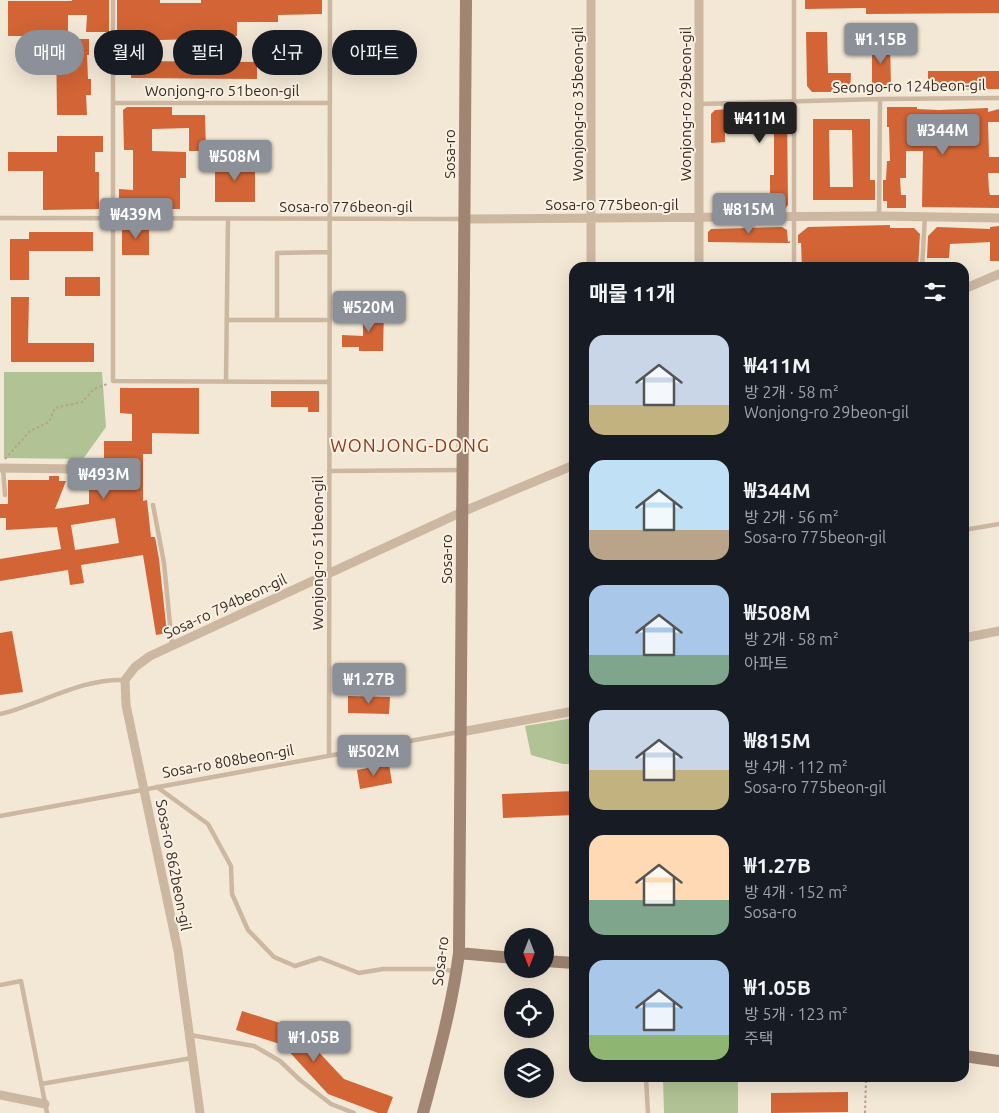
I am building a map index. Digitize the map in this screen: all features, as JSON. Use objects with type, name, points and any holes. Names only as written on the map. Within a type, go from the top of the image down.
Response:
[{"type":"street","name":"Sosa-ro","points":[[422,1113],[438,1059],[460,953],[466,0]]},
{"type":"street","name":"Wonjong-ro 35beon-gil","points":[[591,0],[592,262]]},
{"type":"street","name":"Wonjong-ro 29beon-gil","points":[[699,0],[699,262]]},
{"type":"street","name":"Sosa-ro 775beon-gil","points":[[464,219],[794,216],[999,218]]},
{"type":"street","points":[[969,287],[999,274]]},
{"type":"street","points":[[1,467],[78,469]]},
{"type":"street","name":"Sosa-ro 794beon-gil","points":[[125,680],[135,668],[150,656],[462,512],[569,467]]},
{"type":"street","points":[[969,637],[999,631]]},
{"type":"street","name":"Sosa-ro 862beon-gil","points":[[125,680],[126,705],[178,951],[200,1113]]},
{"type":"street","points":[[461,732],[569,712]]},
{"type":"street","points":[[460,953],[504,957]]},
{"type":"street","points":[[554,962],[569,963]]},
{"type":"street","points":[[969,1057],[999,1061]]},
{"type":"street","points":[[0,1096],[46,1108]]},
{"type":"lane","points":[[113,0],[113,381],[329,382]]},
{"type":"lane","name":"Wonjong-ro 51beon-gil","points":[[329,755],[330,0]]},
{"type":"lane","points":[[794,0],[794,262]]},
{"type":"lane","points":[[879,216],[880,98]]},
{"type":"lane","name":"Seongo-ro 124beon-gil","points":[[699,104],[880,98],[999,98]]},
{"type":"lane","name":"Wonjong-ro 51beon-gil","points":[[113,103],[330,103]]},
{"type":"lane","points":[[922,262],[925,216]]},
{"type":"lane","name":"Sosa-ro 776beon-gil","points":[[0,218],[464,219]]},
{"type":"lane","points":[[226,381],[228,218]]},
{"type":"lane","points":[[277,320],[277,253],[330,252]]},
{"type":"lane","points":[[227,320],[329,320]]},
{"type":"lane","points":[[1,467],[5,495]]},
{"type":"lane","points":[[329,471],[463,470]]},
{"type":"lane","points":[[153,505],[164,563],[172,646]]},
{"type":"lane","points":[[969,529],[999,524]]},
{"type":"lane","points":[[0,714],[22,709],[91,682],[125,680]]},
{"type":"lane","name":"Sosa-ro 808beon-gil","points":[[0,816],[461,732]]},
{"type":"lane","points":[[157,787],[208,824],[232,866],[232,894],[248,930],[274,957],[295,966],[320,958],[359,973],[383,969],[442,969],[457,972]]},
{"type":"lane","points":[[0,985],[21,981],[46,1108]]},
{"type":"lane","points":[[189,1035],[254,1046],[280,1061],[300,1080],[332,1104],[354,1113]]},
{"type":"lane","points":[[41,1084],[192,1058]]},
{"type":"lane","points":[[646,1082],[648,1113]]},
{"type":"path","points":[[1,467],[30,431],[48,422],[55,408],[82,402],[94,389],[113,381]]},
{"type":"path","points":[[865,1113],[866,1082]]},
{"type":"green space","points":[[4,372],[102,372],[106,427],[83,459],[4,458]]},
{"type":"green space","points":[[569,719],[569,764],[531,755],[525,726]]},
{"type":"green space","points":[[663,1082],[738,1082],[738,1113],[664,1113]]},
{"type":"building","points":[[109,0],[109,30],[86,32],[87,15],[68,15],[68,30],[15,30],[15,36],[8,36],[8,1]]},
{"type":"building","points":[[117,0],[160,0],[160,3],[201,3],[201,0],[322,0],[322,14],[278,15],[278,22],[237,22],[237,30],[173,30],[173,40],[163,40],[163,30],[117,30]]},
{"type":"building","points":[[805,0],[999,0],[999,13],[866,14],[866,8],[805,9]]},
{"type":"building","points":[[806,32],[827,32],[828,73],[851,73],[850,92],[812,92],[807,86]]},
{"type":"building","points":[[84,39],[89,39],[89,55],[87,55],[88,79],[91,79],[91,95],[86,95],[87,115],[57,115],[56,75],[84,75]]},
{"type":"building","points":[[872,40],[890,40],[891,90],[872,90]]},
{"type":"building","points":[[163,61],[173,61],[173,75],[242,75],[242,62],[252,62],[252,75],[257,75],[257,79],[131,78],[131,75],[163,75]]},
{"type":"building","points":[[928,71],[999,71],[999,89],[928,90]]},
{"type":"building","points":[[127,107],[172,107],[172,115],[205,115],[206,151],[189,151],[189,128],[152,129],[152,151],[186,152],[186,178],[180,178],[180,209],[154,209],[149,210],[149,214],[130,214],[119,204],[119,189],[133,190],[133,150],[124,150],[123,110]]},
{"type":"building","points":[[887,107],[917,107],[917,109],[939,110],[988,108],[988,112],[999,109],[999,122],[988,122],[989,157],[999,157],[999,173],[988,173],[990,195],[999,195],[999,208],[922,207],[923,151],[906,151],[906,178],[900,178],[901,195],[906,195],[906,208],[887,208],[887,201],[883,201],[883,180],[886,180],[887,161],[890,161]]},
{"type":"building","points":[[746,108],[746,110],[785,110],[787,113],[788,205],[784,210],[770,210],[770,207],[767,207],[767,193],[770,193],[770,175],[774,175],[774,129],[725,131],[725,142],[711,143],[711,114],[715,110]]},
{"type":"building","points":[[813,119],[870,119],[870,180],[875,180],[875,200],[813,200]],"holes":[[[829,130],[852,130],[853,187],[830,187]]]},
{"type":"building","points":[[57,136],[103,136],[103,152],[95,152],[95,172],[99,172],[99,209],[43,210],[43,171],[8,171],[8,152],[57,152]]},
{"type":"building","points":[[215,163],[255,163],[255,202],[215,202]]},
{"type":"building","points":[[138,222],[149,222],[149,255],[122,255],[122,231],[125,226],[142,226]]},
{"type":"building","points":[[890,225],[890,228],[914,228],[920,234],[918,262],[802,262],[801,243],[798,243],[798,235],[808,227]]},
{"type":"building","points":[[999,226],[999,261],[990,261],[990,242],[950,244],[949,258],[927,258],[928,236],[937,227],[990,229],[990,227]]},
{"type":"building","points":[[782,227],[787,230],[788,242],[790,241],[790,243],[708,242],[708,232],[711,229]]},
{"type":"building","points":[[29,232],[93,232],[93,251],[29,251],[29,280],[10,280],[10,239],[29,239]]},
{"type":"building","points":[[65,277],[100,277],[100,296],[65,296]]},
{"type":"building","points":[[11,297],[29,297],[28,343],[94,343],[94,362],[11,362]]},
{"type":"building","points":[[363,309],[384,309],[383,351],[359,351],[359,347],[342,347],[342,335],[363,336]]},
{"type":"building","points":[[120,388],[199,388],[199,434],[152,433],[152,454],[143,454],[143,501],[147,500],[151,537],[155,537],[159,559],[167,633],[156,635],[143,555],[81,565],[84,583],[70,585],[68,570],[0,581],[0,559],[61,549],[57,527],[6,530],[6,518],[0,518],[0,504],[8,504],[8,480],[49,480],[49,476],[59,476],[59,481],[66,481],[55,509],[89,504],[89,466],[104,467],[104,441],[132,441],[132,414],[120,413]],"holes":[[[115,518],[119,543],[75,550],[71,525]]]},
{"type":"building","points":[[271,391],[319,391],[319,412],[308,412],[308,407],[271,407]]},
{"type":"building","points":[[12,631],[23,692],[0,695],[0,633]]},
{"type":"building","points":[[348,696],[390,697],[389,714],[348,713]]},
{"type":"building","points":[[389,764],[392,783],[360,789],[357,770]]},
{"type":"building","points":[[569,791],[569,815],[503,818],[502,794]]},
{"type":"building","points":[[242,1011],[296,1028],[344,1079],[393,1097],[387,1113],[378,1113],[328,1094],[283,1045],[236,1030]]},
{"type":"building","points":[[848,1092],[848,1112],[771,1113],[771,1093]]},
{"type":"district","name":"WONJONG-DONG","points":[[410,445]]}]
